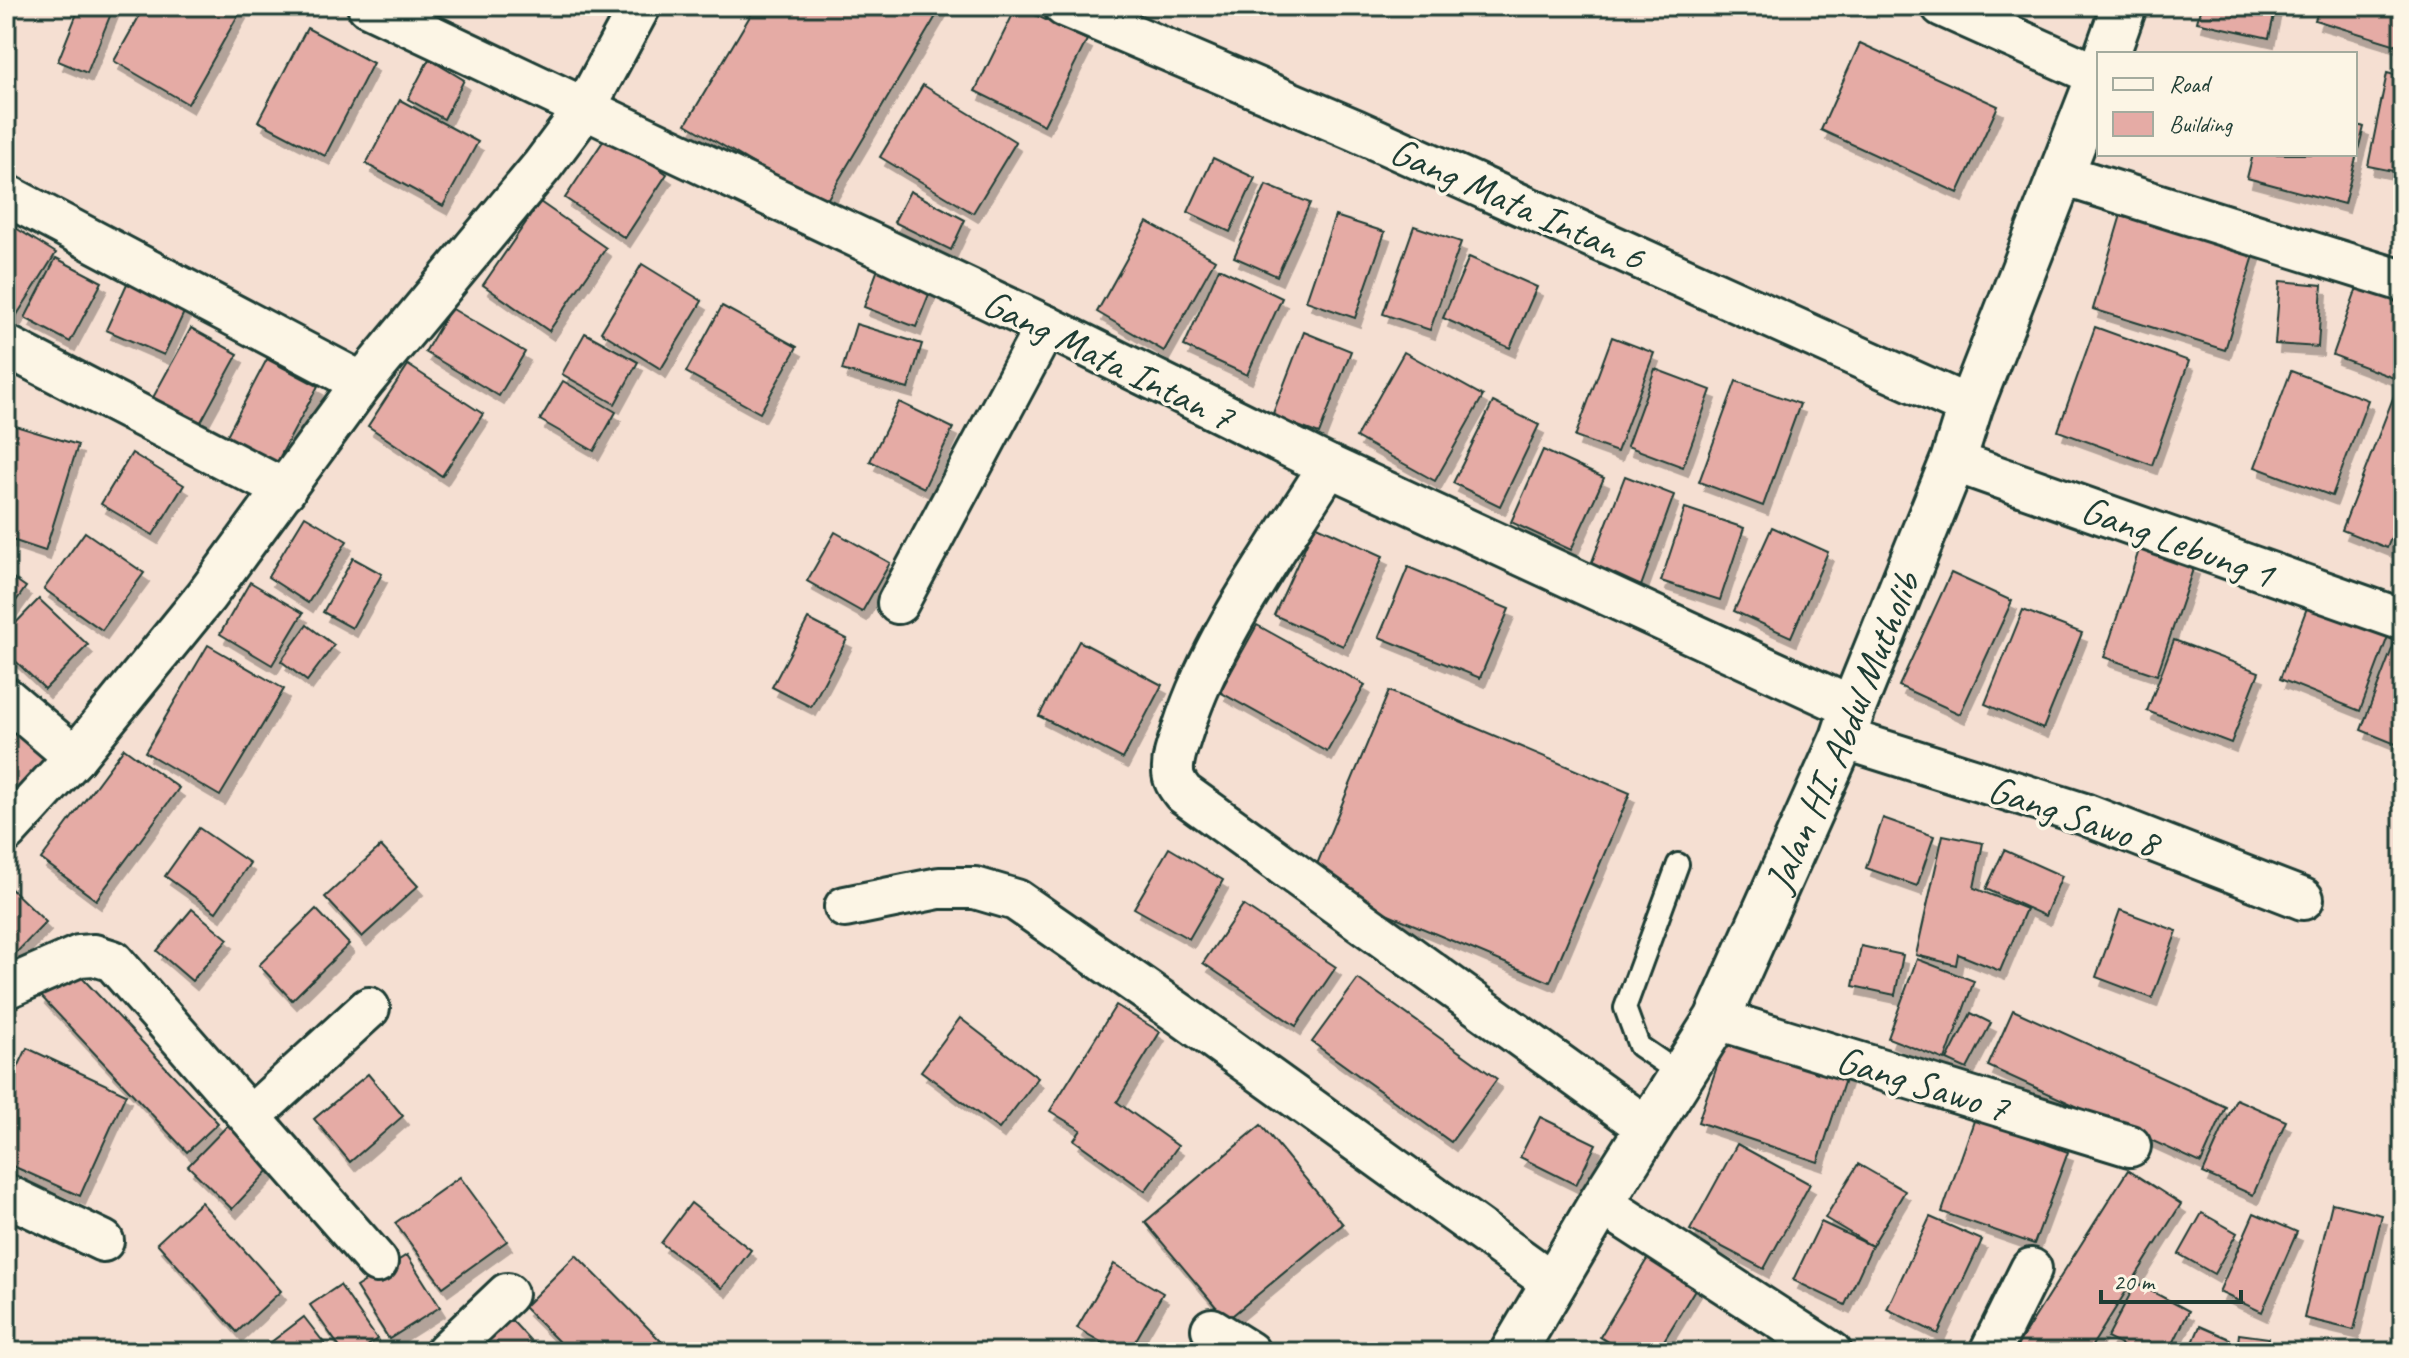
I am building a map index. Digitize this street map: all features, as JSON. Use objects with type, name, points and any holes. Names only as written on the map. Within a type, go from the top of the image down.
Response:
[{"type":"street","name":"Gang Mata Intan 7","points":[[368,6],[1046,326],[1848,723]]},
{"type":"street","points":[[6,832],[75,757],[206,596],[362,383],[543,165],[584,110],[640,6]]},
{"type":"street","name":"Gang Mata Intan 6","points":[[1064,6],[1355,130],[1970,407]]},
{"type":"street","points":[[1942,6],[2097,76]]},
{"type":"street","points":[[2108,52],[2124,6]]},
{"type":"street","name":"Jalan HI. Abdul Mutholib","points":[[1513,1352],[1601,1203],[1717,1019],[1848,723],[1953,461],[1970,407],[2097,82]]},
{"type":"street","points":[[2063,175],[2403,281]]},
{"type":"street","points":[[6,195],[362,383]]},
{"type":"street","points":[[898,603],[1046,326]]},
{"type":"street","points":[[6,346],[285,490]]},
{"type":"street","name":"Gang Lebung 1","points":[[1953,461],[2403,620]]},
{"type":"street","points":[[1329,466],[1216,649],[1190,707],[1178,744],[1173,770],[1176,783],[1183,793],[1649,1129]]},
{"type":"street","points":[[6,698],[75,757]]},
{"type":"street","name":"Gang Sawo 8","points":[[1848,723],[2303,899]]},
{"type":"street","points":[[845,907],[939,888],[975,888],[1016,900],[1180,1014],[1553,1283]]},
{"type":"street","points":[[6,988],[79,956],[94,955],[113,961],[377,1262]]},
{"type":"street","points":[[250,1117],[369,1008]]},
{"type":"street","name":"Gang Sawo 7","points":[[1717,1019],[2130,1146]]},
{"type":"street","points":[[6,1195],[103,1241]]},
{"type":"street","points":[[1601,1203],[1831,1352]]},
{"type":"street","points":[[1990,1352],[2031,1269]]},
{"type":"street","points":[[446,1352],[507,1294]]},
{"type":"street","points":[[1212,1329],[1249,1352]]},
{"type":"lane","points":[[1678,864],[1625,1008],[1639,1046],[1683,1076]]},
{"type":"building","points":[[80,6],[114,6],[87,73],[58,61]]},
{"type":"building","points":[[145,6],[234,6],[241,10],[188,104],[114,61]]},
{"type":"building","points":[[756,6],[942,6],[824,205],[686,124]]},
{"type":"building","points":[[1017,6],[1087,40],[1044,125],[975,91]]},
{"type":"building","points":[[2201,6],[2276,6],[2269,38],[2197,22]]},
{"type":"building","points":[[2320,6],[2403,6],[2403,47],[2315,20]]},
{"type":"building","points":[[307,28],[373,63],[325,156],[258,121]]},
{"type":"building","points":[[1860,43],[1998,106],[1958,193],[1821,130]]},
{"type":"building","points":[[429,59],[464,80],[444,119],[408,99]]},
{"type":"building","points":[[2387,73],[2403,77],[2403,173],[2368,166]]},
{"type":"building","points":[[923,85],[1016,142],[973,213],[880,157]]},
{"type":"building","points":[[400,100],[478,142],[443,206],[366,164]]},
{"type":"building","points":[[2357,125],[2364,127],[2357,154]]},
{"type":"building","points":[[608,134],[667,174],[625,238],[565,198]]},
{"type":"building","points":[[2252,156],[2356,156],[2344,204],[2247,178]]},
{"type":"building","points":[[1213,158],[1255,178],[1230,232],[1188,212]]},
{"type":"building","points":[[1266,185],[1310,203],[1277,276],[1234,257]]},
{"type":"building","points":[[910,191],[965,220],[951,250],[894,222]]},
{"type":"building","points":[[540,202],[606,248],[549,331],[483,285]]},
{"type":"building","points":[[2123,208],[2256,249],[2225,350],[2093,309]]},
{"type":"building","points":[[1335,216],[1385,232],[1355,318],[1306,301]]},
{"type":"building","points":[[6,222],[56,253],[15,318],[6,313]]},
{"type":"building","points":[[1147,222],[1215,260],[1164,351],[1097,312]]},
{"type":"building","points":[[1414,226],[1461,242],[1430,330],[1383,314]]},
{"type":"building","points":[[1469,257],[1537,287],[1510,348],[1443,318]]},
{"type":"building","points":[[56,258],[102,282],[70,342],[25,318]]},
{"type":"building","points":[[882,258],[935,279],[916,327],[864,307]]},
{"type":"building","points":[[642,264],[702,301],[661,369],[601,332]]},
{"type":"building","points":[[1219,268],[1282,298],[1247,375],[1184,346]]},
{"type":"building","points":[[130,277],[188,304],[164,355],[106,330]]},
{"type":"building","points":[[2360,279],[2403,295],[2403,369],[2399,380],[2333,355]]},
{"type":"building","points":[[2280,281],[2322,285],[2318,347],[2275,344]]},
{"type":"building","points":[[722,306],[797,347],[760,413],[686,372]]},
{"type":"building","points":[[451,308],[525,352],[499,396],[425,352]]},
{"type":"building","points":[[856,324],[922,344],[908,389],[842,370]]},
{"type":"building","points":[[2095,327],[2189,361],[2152,465],[2058,431]]},
{"type":"building","points":[[191,328],[238,354],[197,429],[150,403]]},
{"type":"building","points":[[1304,332],[1351,351],[1319,434],[1272,416]]},
{"type":"building","points":[[585,333],[638,362],[615,404],[562,374]]},
{"type":"building","points":[[1612,337],[1654,353],[1617,452],[1575,437]]},
{"type":"building","points":[[1404,352],[1483,396],[1435,481],[1356,437]]},
{"type":"building","points":[[267,359],[318,386],[276,464],[226,437]]},
{"type":"building","points":[[408,365],[483,414],[442,476],[368,426]]},
{"type":"building","points":[[1655,369],[1711,390],[1683,467],[1627,446]]},
{"type":"building","points":[[2291,371],[2368,400],[2332,496],[2255,467]]},
{"type":"building","points":[[563,381],[616,412],[594,451],[540,420]]},
{"type":"building","points":[[1736,381],[1800,404],[1763,506],[1699,482]]},
{"type":"building","points":[[2395,393],[2403,396],[2403,508],[2387,548],[2342,530]]},
{"type":"building","points":[[899,402],[953,428],[924,488],[870,461]]},
{"type":"building","points":[[1493,402],[1539,425],[1500,506],[1453,483]]},
{"type":"building","points":[[6,423],[78,445],[45,551],[6,538]]},
{"type":"building","points":[[1543,450],[1604,478],[1571,550],[1511,522]]},
{"type":"building","points":[[132,453],[184,485],[153,535],[101,504]]},
{"type":"building","points":[[1625,476],[1674,495],[1641,586],[1590,567]]},
{"type":"building","points":[[1685,508],[1744,528],[1720,600],[1661,581]]},
{"type":"building","points":[[305,516],[347,541],[308,603],[268,577]]},
{"type":"building","points":[[1315,525],[1383,556],[1343,646],[1274,615]]},
{"type":"building","points":[[1772,527],[1828,552],[1791,637],[1734,611]]},
{"type":"building","points":[[85,532],[144,573],[102,630],[44,589]]},
{"type":"building","points":[[835,532],[890,563],[862,612],[807,581]]},
{"type":"building","points":[[2140,547],[2194,566],[2157,675],[2104,657]]},
{"type":"building","points":[[353,558],[382,574],[352,628],[323,612]]},
{"type":"building","points":[[1408,567],[1509,609],[1480,678],[1379,637]]},
{"type":"building","points":[[6,573],[26,587],[6,615]]},
{"type":"building","points":[[1951,573],[2012,601],[1960,714],[1899,686]]},
{"type":"building","points":[[250,582],[303,613],[272,665],[220,634]]},
{"type":"building","points":[[2313,592],[2393,623],[2360,711],[2280,679]]},
{"type":"building","points":[[39,599],[88,645],[45,689],[6,652],[6,633]]},
{"type":"building","points":[[2023,610],[2082,633],[2043,729],[1985,704]]},
{"type":"building","points":[[808,619],[847,639],[811,707],[772,687]]},
{"type":"building","points":[[2403,623],[2403,747],[2361,730]]},
{"type":"building","points":[[307,625],[334,645],[307,681],[281,661]]},
{"type":"building","points":[[1257,625],[1365,685],[1327,752],[1220,692]]},
{"type":"building","points":[[2174,640],[2259,672],[2231,743],[2147,711]]},
{"type":"building","points":[[1079,641],[1162,685],[1123,759],[1039,716]]},
{"type":"building","points":[[208,645],[284,689],[220,796],[145,752]]},
{"type":"building","points":[[1389,691],[1630,793],[1550,982],[1310,881]]},
{"type":"building","points":[[6,719],[54,762],[17,803],[6,794]]},
{"type":"building","points":[[124,748],[179,788],[96,900],[41,859]]},
{"type":"building","points":[[1883,818],[1934,836],[1917,886],[1866,868]]},
{"type":"building","points":[[199,828],[250,863],[216,912],[165,876]]},
{"type":"building","points":[[1943,835],[1983,843],[1974,888],[2026,909],[2000,971],[1958,954],[1956,965],[1916,955]]},
{"type":"building","points":[[381,846],[418,886],[362,937],[325,897]]},
{"type":"building","points":[[1169,848],[1223,880],[1189,939],[1134,908]]},
{"type":"building","points":[[2004,850],[2062,876],[2045,916],[1986,889]]},
{"type":"building","points":[[6,884],[46,922],[12,957],[6,952]]},
{"type":"building","points":[[1243,905],[1336,967],[1296,1026],[1203,963]]},
{"type":"building","points":[[192,909],[228,939],[192,981],[157,951]]},
{"type":"building","points":[[316,909],[349,944],[292,1000],[259,965]]},
{"type":"building","points":[[2120,910],[2177,931],[2152,998],[2096,977]]},
{"type":"building","points":[[1861,946],[1903,955],[1895,995],[1853,986]]},
{"type":"building","points":[[1917,959],[1974,981],[1945,1060],[1888,1038]]},
{"type":"building","points":[[71,966],[218,1123],[187,1152],[40,995]]},
{"type":"building","points":[[1358,979],[1497,1079],[1451,1142],[1312,1042]]},
{"type":"building","points":[[1116,1005],[1160,1032],[1117,1102],[1178,1146],[1145,1191],[1074,1140],[1081,1130],[1050,1111]]},
{"type":"building","points":[[2013,1010],[2226,1107],[2201,1163],[1988,1066]]},
{"type":"building","points":[[1971,1013],[1991,1023],[1967,1069],[1947,1060]]},
{"type":"building","points":[[960,1018],[1038,1078],[999,1129],[921,1071]]},
{"type":"building","points":[[1728,1034],[1847,1073],[1818,1162],[1698,1122]]},
{"type":"building","points":[[27,1048],[126,1094],[80,1196],[6,1163],[6,1093]]},
{"type":"building","points":[[368,1074],[403,1116],[350,1162],[314,1119]]},
{"type":"building","points":[[2236,1099],[2286,1121],[2253,1195],[2203,1173]]},
{"type":"building","points":[[1540,1117],[1596,1144],[1576,1185],[1520,1157]]},
{"type":"building","points":[[1975,1118],[2068,1152],[2034,1244],[1942,1212]]},
{"type":"building","points":[[230,1123],[273,1166],[232,1209],[188,1166]]},
{"type":"building","points":[[1261,1125],[1343,1224],[1227,1320],[1145,1222]]},
{"type":"building","points":[[1737,1144],[1810,1184],[1764,1269],[1690,1230]]},
{"type":"building","points":[[1858,1164],[1905,1191],[1872,1246],[1825,1218]]},
{"type":"building","points":[[2128,1170],[2181,1204],[2088,1352],[2013,1352]]},
{"type":"building","points":[[460,1177],[507,1241],[443,1287],[395,1223]]},
{"type":"building","points":[[201,1202],[281,1291],[237,1332],[157,1243]]},
{"type":"building","points":[[691,1203],[751,1250],[722,1288],[661,1243]]},
{"type":"building","points":[[2332,1203],[2382,1215],[2354,1330],[2304,1318]]},
{"type":"building","points":[[2202,1213],[2237,1233],[2214,1274],[2179,1254]]},
{"type":"building","points":[[2254,1213],[2297,1232],[2262,1312],[2219,1292]]},
{"type":"building","points":[[1930,1217],[1982,1240],[1938,1334],[1887,1309]]},
{"type":"building","points":[[1821,1222],[1872,1246],[1845,1305],[1793,1280]]},
{"type":"building","points":[[1652,1251],[1700,1281],[1657,1352],[1624,1352],[1600,1337]]},
{"type":"building","points":[[407,1255],[440,1307],[389,1339],[356,1287]]},
{"type":"building","points":[[576,1255],[662,1342],[651,1352],[569,1352],[524,1307]]},
{"type":"building","points":[[1114,1264],[1163,1293],[1129,1352],[1118,1352],[1077,1328]]},
{"type":"building","points":[[2136,1283],[2189,1311],[2169,1352],[2135,1352],[2107,1338]]},
{"type":"building","points":[[340,1285],[377,1339],[359,1352],[343,1352],[310,1305]]},
{"type":"building","points":[[505,1313],[541,1352],[468,1352]]},
{"type":"building","points":[[304,1317],[331,1352],[270,1352],[266,1346]]},
{"type":"building","points":[[2200,1326],[2230,1339],[2225,1352],[2189,1352]]},
{"type":"building","points":[[2239,1334],[2269,1338],[2267,1352],[2237,1352]]}]
